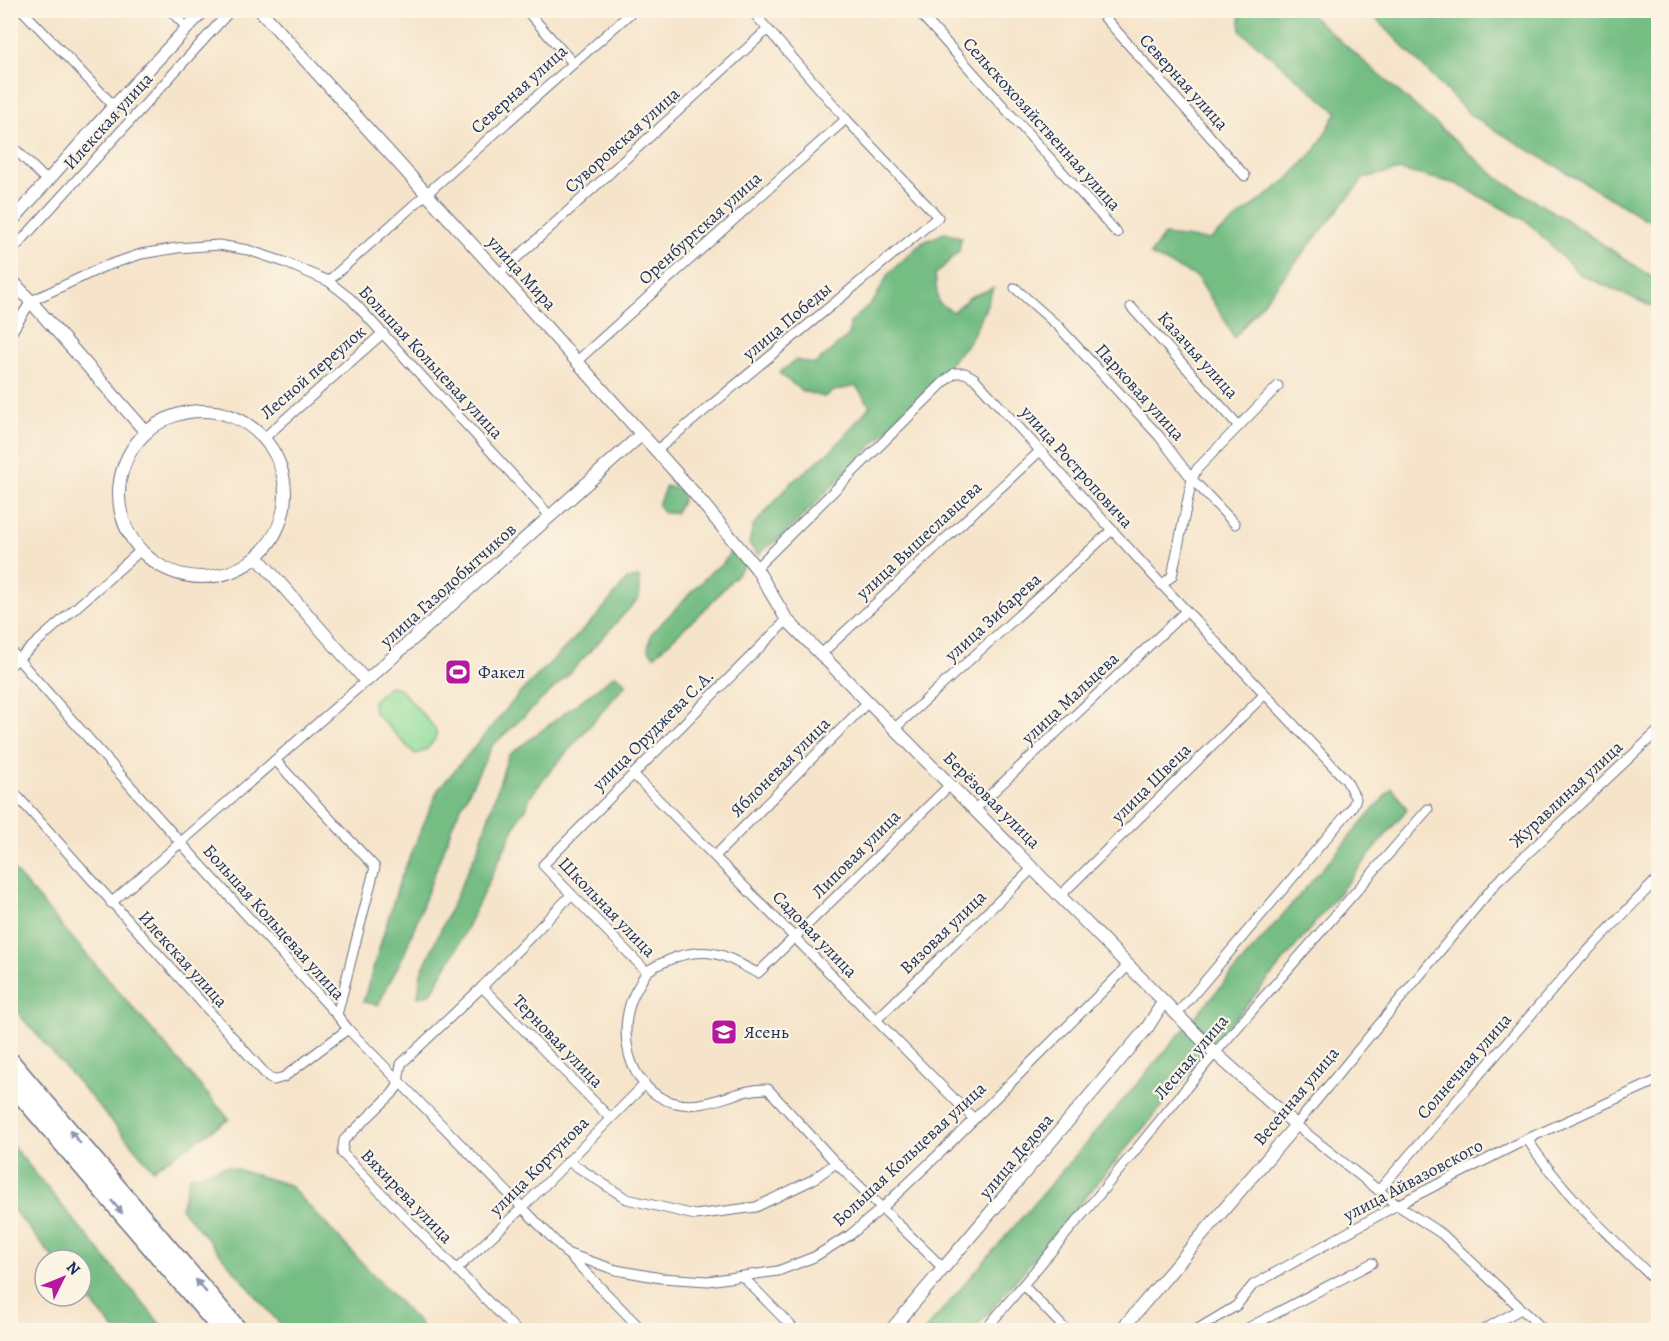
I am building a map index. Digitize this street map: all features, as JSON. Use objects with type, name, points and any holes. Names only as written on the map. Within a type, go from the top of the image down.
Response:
[{"type":"highway","points":[[10,1060],[239,1330]]},
{"type":"highway","points":[[10,1083],[221,1330]]},
{"type":"street","points":[[22,10],[114,106]]},
{"type":"street","points":[[170,10],[188,29]]},
{"type":"street","points":[[10,223],[114,106],[204,10]]},
{"type":"street","name":"Илекская улица","points":[[10,253],[231,10]]},
{"type":"street","name":"улица Мира","points":[[260,10],[657,450],[755,566]]},
{"type":"street","points":[[526,10],[573,63]]},
{"type":"street","name":"Северная улица","points":[[328,281],[634,10]]},
{"type":"street","points":[[751,10],[846,119]]},
{"type":"street","name":"Сельскохозяйственная улица","points":[[917,10],[1118,233]]},
{"type":"street","name":"Северная улица","points":[[1098,10],[1245,176]]},
{"type":"street","name":"Суворовская улица","points":[[499,274],[767,30]]},
{"type":"street","name":"улица Победы","points":[[657,450],[938,217],[846,119]]},
{"type":"street","name":"Оренбургская улица","points":[[577,361],[846,119]]},
{"type":"street","points":[[10,144],[48,182]]},
{"type":"street","name":"Большая Кольцевая улица","points":[[31,301],[104,267],[141,254],[177,248],[219,245],[248,250],[284,262],[328,281],[351,299],[551,517]]},
{"type":"street","points":[[10,278],[145,430]]},
{"type":"street","name":"Парковая улица","points":[[1015,288],[1059,327],[1159,436],[1192,479],[1235,524]]},
{"type":"street","points":[[10,335],[31,301]]},
{"type":"street","name":"Казачья улица","points":[[1131,307],[1239,426]]},
{"type":"street","name":"Лесной переулок","points":[[265,437],[383,333]]},
{"type":"street","name":"улица Ростроповича","points":[[755,566],[955,373],[965,373],[974,378],[1162,585],[1346,780],[1356,799],[1351,809],[1177,1014]]},
{"type":"street","points":[[1162,585],[1172,576],[1192,479],[1197,469],[1278,386]]},
{"type":"street","points":[[198,410],[230,415],[249,424],[265,437],[282,469],[285,503],[277,529],[258,558],[238,570],[222,575],[196,578],[174,573],[151,560],[140,550],[125,528],[119,504],[119,480],[128,454],[145,430],[175,415],[198,410]]},
{"type":"street","name":"улица Газодобытчиков","points":[[111,903],[366,681],[642,434]]},
{"type":"street","name":"улица Вышеславцева","points":[[821,654],[1040,451]]},
{"type":"street","name":"улица Зибарева","points":[[896,728],[1112,530]]},
{"type":"street","points":[[14,663],[140,550]]},
{"type":"street","points":[[258,558],[366,681]]},
{"type":"street","name":"Берёзовая улица","points":[[755,566],[787,620],[1034,867],[1215,1053],[1296,1125]]},
{"type":"street","name":"улица Мальцева","points":[[975,809],[1186,610]]},
{"type":"street","name":"улица Оруджева С.А.","points":[[543,865],[787,620]]},
{"type":"street","name":"Большая Кольцевая улица","points":[[10,650],[14,663],[181,843],[337,1014],[348,1029],[521,1209],[642,1330]]},
{"type":"street","name":"улица Швеца","points":[[1061,895],[1265,694]]},
{"type":"street","name":"Яблоневая улица","points":[[715,856],[869,701]]},
{"type":"street","name":"Журавлиная улица","points":[[1497,882],[1659,731]]},
{"type":"street","points":[[275,760],[375,867],[337,1014]]},
{"type":"street","name":"Садовая улица","points":[[633,774],[973,1118]]},
{"type":"street","name":"Липовая улица","points":[[758,973],[951,784]]},
{"type":"street","name":"Илекская улица","points":[[10,789],[269,1078],[274,1080],[284,1077],[348,1029]]},
{"type":"street","name":"Лесная улица","points":[[985,1330],[1215,1053],[1428,809]]},
{"type":"street","name":"Школьная улица","points":[[543,865],[647,972]]},
{"type":"street","name":"Вязовая улица","points":[[876,1020],[1034,867]]},
{"type":"street","name":"Солнечная улица","points":[[1379,1190],[1575,964],[1659,878]]},
{"type":"street","name":"Весенная улица","points":[[1120,1330],[1296,1125],[1497,882]]},
{"type":"street","points":[[398,1079],[401,1064],[482,987],[571,895]]},
{"type":"street","name":"Школьная улица","points":[[758,973],[732,958],[715,953],[697,952],[665,961],[647,972],[632,996],[625,1019],[626,1042],[633,1064],[645,1084],[660,1098],[692,1105],[709,1104],[754,1089],[768,1089],[836,1163],[944,1269]]},
{"type":"street","name":"Большая Кольцевая улица","points":[[564,1252],[616,1270],[661,1278],[708,1281],[778,1271],[814,1257],[850,1235],[882,1208],[1129,965]]},
{"type":"street","name":"Терновая улица","points":[[482,987],[610,1118]]},
{"type":"street","name":"улица Дедова","points":[[891,1330],[1147,1028],[1164,1001]]},
{"type":"street","name":"Вяхирева улица","points":[[398,1079],[397,1087],[392,1094],[344,1140],[342,1154],[516,1330]]},
{"type":"street","name":"улица Айвазовского","points":[[1197,1330],[1236,1306],[1253,1286],[1397,1205],[1527,1139],[1659,1080]]},
{"type":"street","name":"улица Кортунова","points":[[456,1270],[521,1209],[645,1084]]},
{"type":"street","points":[[1296,1125],[1397,1205],[1442,1234],[1544,1330]]},
{"type":"street","points":[[1527,1139],[1545,1165],[1599,1225],[1659,1283]]},
{"type":"street","points":[[568,1161],[627,1199],[695,1215],[756,1207],[812,1180],[836,1163]]},
{"type":"street","points":[[1244,1330],[1372,1263]]},
{"type":"street","points":[[743,1277],[795,1330]]},
{"type":"street","points":[[1023,1285],[1066,1330]]},
{"type":"street","points":[[1483,1330],[1521,1309]]},
{"type":"green space","points":[[1239,11],[1306,11],[1499,179],[1658,281],[1658,309],[1579,274],[1528,222],[1457,184],[1400,170],[1364,178],[1234,338],[1197,277],[1150,255],[1164,235],[1209,240],[1288,179],[1316,149],[1337,112],[1241,31]]},
{"type":"green space","points":[[1369,11],[1658,11],[1658,224],[1642,217],[1470,115]]},
{"type":"green space","points":[[944,233],[961,237],[959,251],[935,275],[938,302],[953,312],[970,297],[993,288],[969,342],[914,403],[787,532],[758,555],[749,544],[753,526],[791,483],[835,447],[870,406],[856,386],[834,391],[824,397],[802,391],[779,373],[796,360],[815,364],[849,335],[850,323],[875,299],[889,273],[922,243]]},
{"type":"green space","points":[[666,486],[681,490],[683,500],[675,513],[664,513],[658,505]]},
{"type":"green space","points":[[733,548],[746,564],[708,606],[654,656],[648,649],[651,634],[713,570],[723,564]]},
{"type":"green space","points":[[639,577],[639,598],[567,676],[492,746],[454,821],[405,952],[378,1005],[363,1002],[400,880],[438,790],[521,692],[598,615],[627,579]]},
{"type":"green space","points":[[615,675],[627,683],[530,797],[457,948],[431,993],[418,997],[421,973],[480,844],[508,756]]},
{"type":"green space","points":[[389,686],[399,688],[435,728],[434,741],[419,753],[415,754],[374,712],[373,701]]},
{"type":"green space","points":[[1392,788],[1407,809],[1286,958],[974,1330],[925,1330]]},
{"type":"green space","points":[[10,866],[229,1119],[153,1169],[11,1005]]},
{"type":"green space","points":[[11,1144],[165,1330],[115,1330],[93,1305],[93,1248],[45,1248],[11,1207]]},
{"type":"green space","points":[[226,1166],[289,1185],[425,1330],[285,1330],[181,1208],[190,1176]]},
{"type":"place","name":"Факел","points":[[458,672]]},
{"type":"place","name":"Ясень","points":[[724,1032]]}]
